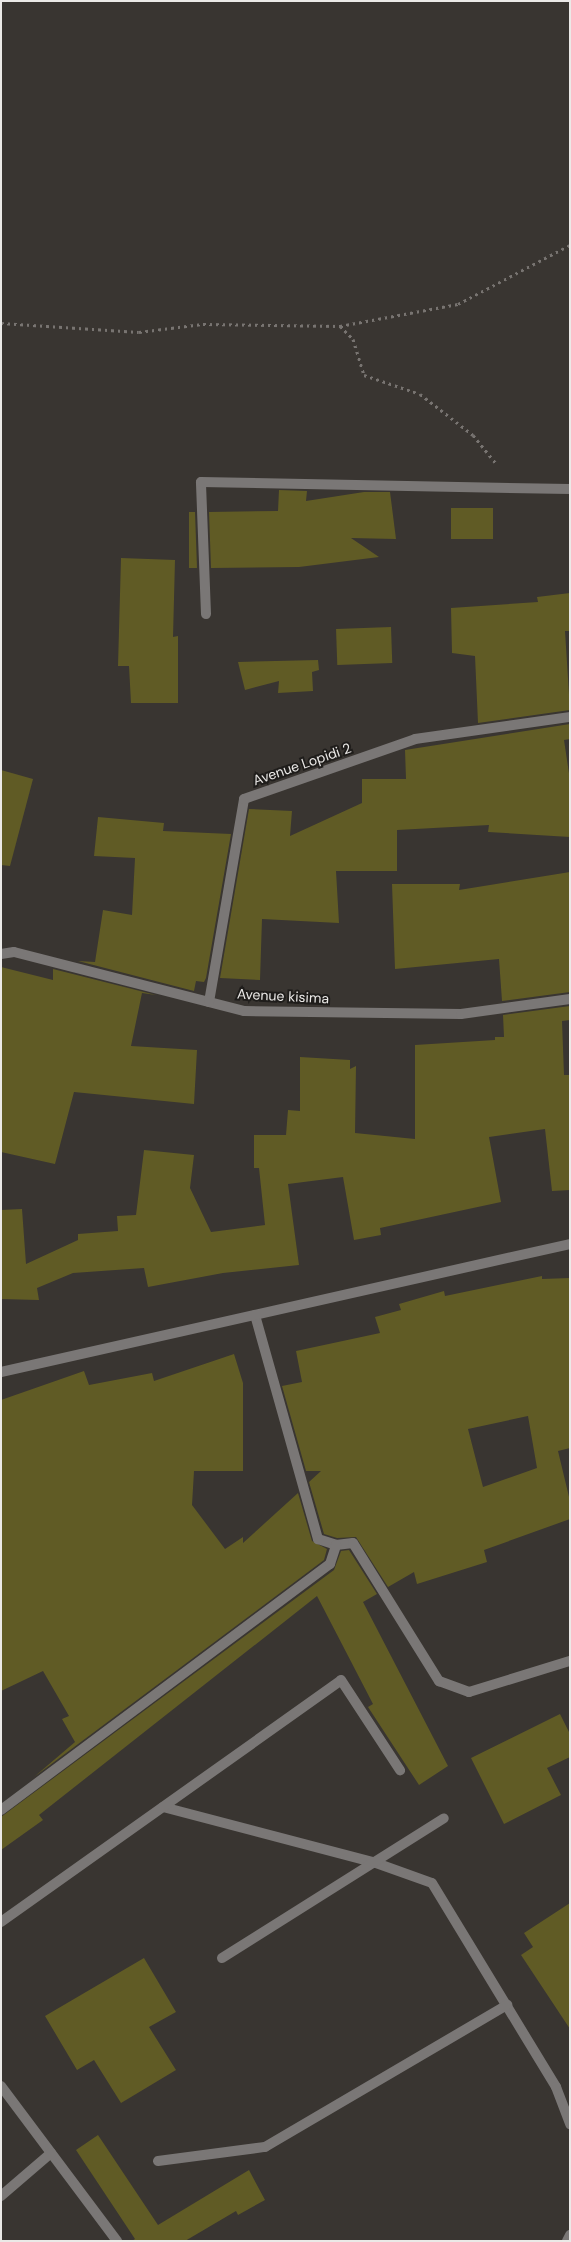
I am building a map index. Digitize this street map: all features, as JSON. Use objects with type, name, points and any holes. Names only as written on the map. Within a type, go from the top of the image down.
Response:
[{"type":"street","points":[[206,614],[201,482],[570,489]]},
{"type":"street","name":"Avenue Lopidi 2","points":[[209,1002],[244,799],[414,739],[570,717]]},
{"type":"street","name":"Avenue kisima","points":[[1,954],[14,952],[244,1011],[461,1014],[570,998]]},
{"type":"street","points":[[1,1372],[570,1244]]},
{"type":"street","points":[[255,1315],[318,1539],[336,1546],[353,1543],[439,1681],[469,1692],[570,1661]]},
{"type":"street","points":[[1,1810],[330,1564],[336,1546]]},
{"type":"street","points":[[1,1922],[341,1680],[400,1770]]},
{"type":"street","points":[[163,1807],[376,1863],[432,1883],[556,2086],[570,2124]]},
{"type":"street","points":[[222,1958],[376,1863],[444,1818]]},
{"type":"street","points":[[158,2162],[265,2147],[507,2005]]},
{"type":"street","points":[[1,2086],[117,2241]]},
{"type":"street","points":[[1,2196],[51,2153]]},
{"type":"street","points":[[567,2241],[570,2235]]},
{"type":"path","points":[[1,323],[139,332],[203,324],[340,326],[458,304],[570,245]]},
{"type":"path","points":[[340,326],[353,339],[364,375],[420,394],[473,435],[501,471]]},
{"type":"building","points":[[279,490],[307,491],[306,501],[364,492],[390,492],[396,539],[351,538],[379,557],[299,567],[211,568],[209,512],[278,511]]},
{"type":"building","points":[[451,508],[493,508],[493,539],[451,539]]},
{"type":"building","points":[[189,512],[195,512],[197,568],[189,568]]},
{"type":"building","points":[[121,558],[175,560],[173,637],[178,636],[178,703],[131,703],[129,666],[118,666]]},
{"type":"building","points":[[570,593],[570,631],[565,631],[570,710],[478,723],[475,656],[452,653],[451,608],[538,602],[537,597]]},
{"type":"building","points":[[391,627],[392,663],[337,665],[336,629]]},
{"type":"building","points":[[318,660],[319,670],[312,672],[313,691],[278,693],[279,681],[245,690],[238,662]]},
{"type":"building","points":[[570,724],[570,739],[564,740],[570,780],[570,837],[488,832],[489,825],[397,830],[397,871],[336,871],[339,923],[262,919],[260,980],[220,978],[249,809],[292,811],[290,836],[362,803],[362,779],[406,779],[405,750]]},
{"type":"building","points":[[1,770],[33,779],[10,866],[1,865]]},
{"type":"building","points":[[98,817],[164,823],[163,831],[231,834],[206,978],[204,982],[196,981],[194,991],[78,961],[95,962],[103,910],[132,915],[135,858],[94,856]]},
{"type":"building","points":[[570,872],[570,992],[502,1001],[499,959],[395,969],[392,884],[460,884],[459,890]]},
{"type":"building","points":[[1,967],[53,980],[53,969],[156,995],[142,993],[131,1046],[197,1050],[194,1104],[74,1092],[55,1164],[1,1152]]},
{"type":"building","points":[[570,1006],[570,1020],[562,1021],[564,1075],[570,1075],[570,1190],[552,1191],[545,1129],[489,1137],[501,1202],[380,1228],[381,1235],[354,1240],[343,1177],[288,1184],[299,1265],[223,1273],[148,1287],[144,1268],[73,1273],[37,1288],[39,1300],[1,1299],[1,1210],[22,1209],[26,1264],[78,1240],[78,1234],[118,1231],[117,1216],[136,1215],[144,1150],[194,1155],[190,1188],[211,1232],[265,1225],[259,1168],[254,1168],[254,1135],[286,1135],[288,1110],[300,1111],[300,1057],[350,1060],[350,1069],[356,1066],[355,1133],[415,1139],[415,1045],[495,1040],[495,1037],[504,1037],[503,1015]]},
{"type":"building","points":[[542,1276],[542,1279],[570,1278],[570,1448],[558,1451],[570,1501],[570,1519],[484,1550],[487,1562],[417,1584],[414,1572],[388,1587],[356,1537],[337,1538],[324,1534],[309,1482],[321,1471],[306,1471],[282,1386],[302,1382],[296,1351],[380,1333],[375,1317],[401,1310],[399,1304],[444,1291],[445,1296]],"holes":[[[528,1416],[537,1468],[483,1487],[468,1429]]]},
{"type":"building","points":[[234,1354],[243,1383],[243,1471],[194,1471],[192,1505],[225,1549],[243,1537],[243,1543],[298,1493],[312,1541],[327,1549],[324,1560],[34,1777],[75,1742],[62,1719],[69,1716],[43,1671],[1,1691],[1,1400],[84,1371],[89,1385],[152,1373],[154,1381]]},
{"type":"building","points":[[349,1550],[377,1594],[363,1602],[448,1766],[419,1785],[368,1707],[373,1704],[317,1596],[39,1815],[43,1820],[1,1850],[1,1817],[334,1570],[341,1551]]},
{"type":"building","points":[[560,1714],[570,1734],[570,1757],[547,1768],[561,1795],[504,1824],[471,1758]]},
{"type":"building","points":[[570,1903],[570,2029],[521,1955],[533,1947],[524,1933]]},
{"type":"building","points":[[144,1958],[176,2012],[149,2027],[176,2070],[121,2103],[94,2060],[77,2070],[45,2016]]},
{"type":"building","points":[[98,2135],[158,2225],[249,2170],[265,2200],[238,2215],[236,2211],[185,2241],[132,2241],[135,2239],[76,2150]]}]
